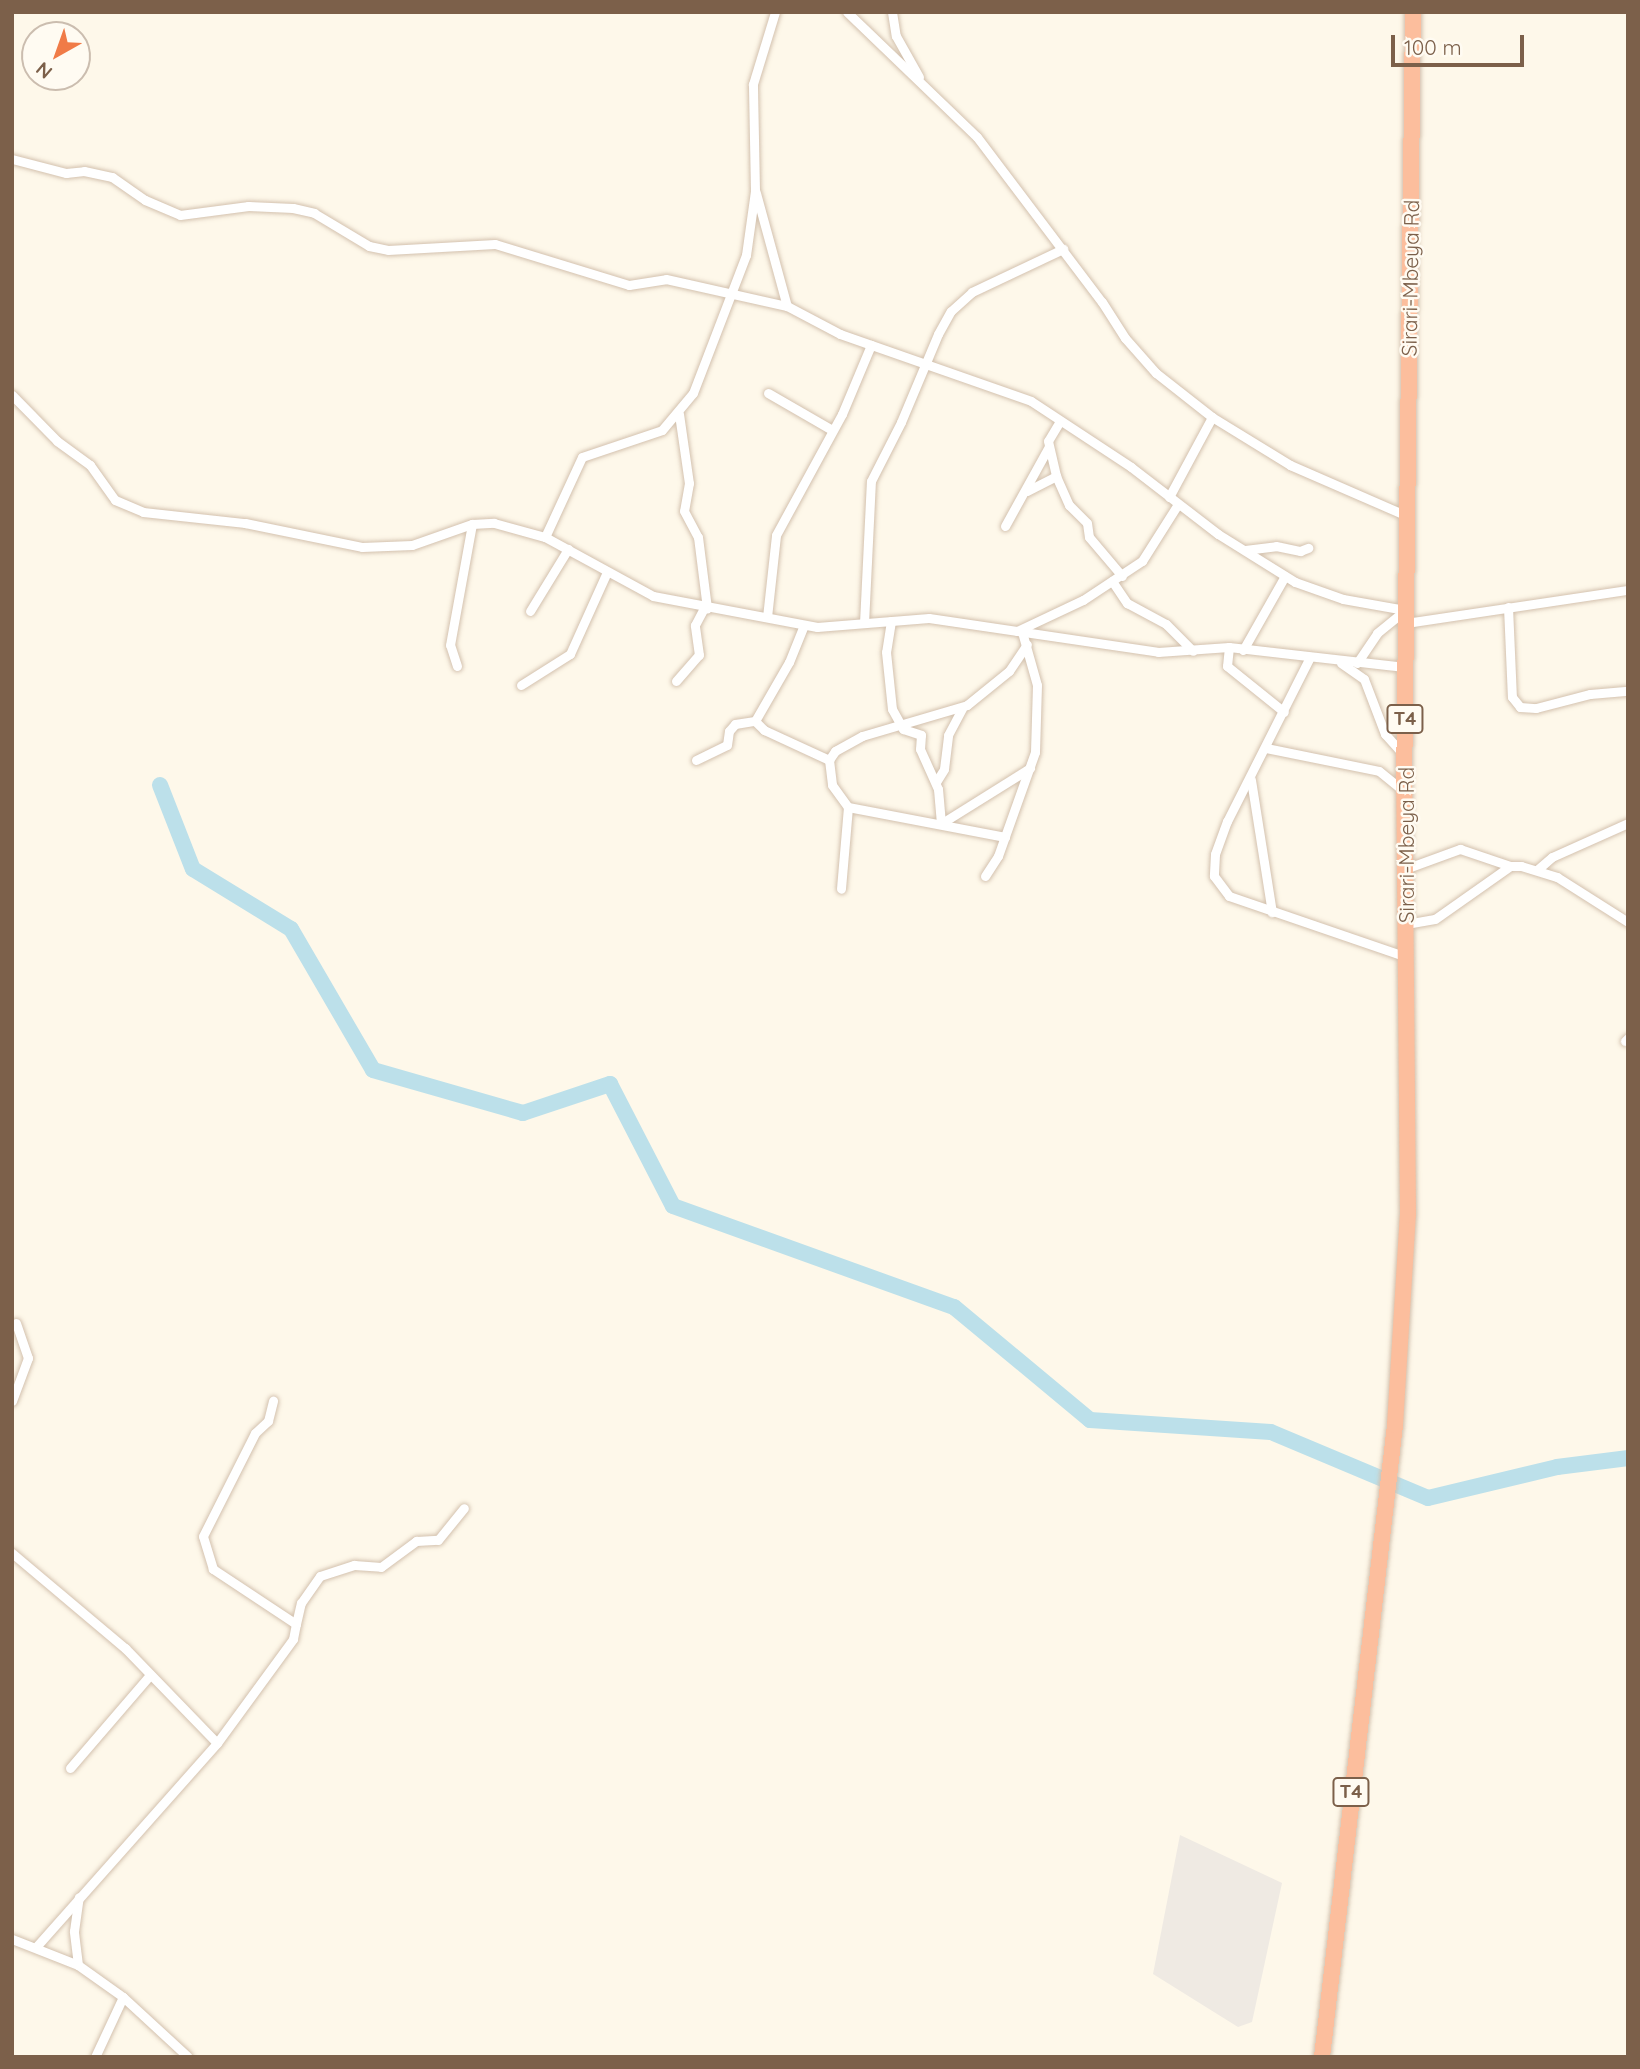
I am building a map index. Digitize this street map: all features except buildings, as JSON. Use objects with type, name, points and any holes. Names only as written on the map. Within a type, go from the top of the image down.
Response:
[{"type":"highway","name":"Sirari-Mbeya Rd","points":[[1322,2057],[1381,1527],[1395,1425],[1408,1215],[1409,958],[1404,791],[1405,515],[1413,12]]},
{"type":"street","points":[[545,537],[582,457],[662,430],[679,414],[733,293],[746,255],[755,191],[754,85],[775,12]]},
{"type":"street","points":[[847,12],[977,137],[1063,249],[1130,344],[1156,373],[1212,417],[1290,465],[1405,515]]},
{"type":"street","points":[[892,12],[897,36],[922,85]]},
{"type":"street","points":[[12,159],[66,173],[105,175],[155,206],[180,215],[248,205],[293,208],[314,214],[369,246],[388,250],[423,251],[495,244],[629,285],[666,279],[787,306],[871,345],[927,362],[1031,401],[1169,496],[1178,505],[1285,576],[1343,599],[1406,616],[1508,607],[1628,590]]},
{"type":"street","points":[[755,191],[787,306]]},
{"type":"street","points":[[864,623],[871,481],[946,319],[964,298],[1063,249]]},
{"type":"street","points":[[767,617],[776,535],[832,430],[871,345]]},
{"type":"street","points":[[768,393],[832,430]]},
{"type":"street","points":[[12,395],[57,441],[90,465],[108,494],[143,512],[245,523],[362,547],[426,542],[472,524],[494,523],[545,537],[653,596],[804,625],[929,618],[1158,652],[1229,648],[1309,659],[1405,667]]},
{"type":"street","points":[[676,681],[699,655],[695,625],[705,608],[698,537],[684,511],[689,483],[679,414]]},
{"type":"street","points":[[1169,496],[1212,417]]},
{"type":"street","points":[[1005,526],[1027,491],[1060,421]]},
{"type":"street","points":[[1048,448],[1056,476],[1069,505],[1087,523],[1089,537],[1122,576]]},
{"type":"street","points":[[1027,491],[1056,476]]},
{"type":"street","points":[[1019,631],[1122,576],[1142,561],[1178,505]]},
{"type":"street","points":[[457,666],[450,645],[472,524]]},
{"type":"street","points":[[1245,550],[1276,546],[1300,551],[1308,548]]},
{"type":"street","points":[[530,611],[568,549]]},
{"type":"street","points":[[521,685],[570,654],[607,572]]},
{"type":"street","points":[[1243,650],[1285,576]]},
{"type":"street","points":[[1112,581],[1127,603],[1166,624],[1193,651]]},
{"type":"street","points":[[1508,607],[1512,697],[1520,707],[1536,708],[1590,694],[1628,691]]},
{"type":"street","points":[[1357,663],[1377,633],[1406,616]]},
{"type":"street","points":[[891,621],[886,670],[899,725]]},
{"type":"street","points":[[755,721],[789,662],[804,625]]},
{"type":"street","points":[[985,876],[1005,837],[1019,789],[1031,767],[1037,685],[1027,644],[1019,631]]},
{"type":"street","points":[[841,889],[848,807],[832,785],[829,760],[835,751],[862,736],[962,709],[1004,677],[1027,644]]},
{"type":"street","points":[[1229,648],[1227,666],[1284,712]]},
{"type":"street","points":[[1309,659],[1251,780],[1227,821],[1215,854],[1214,877],[1229,896],[1409,958]]},
{"type":"street","points":[[1339,661],[1364,679],[1385,734],[1405,756]]},
{"type":"street","points":[[936,782],[944,769],[944,747],[962,709]]},
{"type":"street","points":[[696,760],[727,745],[729,731],[735,724],[755,721]]},
{"type":"street","points":[[755,721],[764,730],[829,760]]},
{"type":"street","points":[[899,725],[921,735],[920,749],[936,782],[942,823]]},
{"type":"street","points":[[1266,748],[1379,771],[1404,791]]},
{"type":"street","points":[[942,823],[1031,767]]},
{"type":"street","points":[[1251,780],[1272,912]]},
{"type":"street","points":[[848,807],[1005,837]]},
{"type":"street","points":[[1537,870],[1552,857],[1628,823]]},
{"type":"street","points":[[1405,869],[1460,849],[1510,866],[1537,870],[1628,922]]},
{"type":"street","points":[[1406,924],[1448,913],[1510,866]]},
{"type":"street","points":[[12,1401],[28,1358],[16,1323]]},
{"type":"street","points":[[273,1401],[268,1421],[255,1433],[203,1536],[213,1569],[296,1624]]},
{"type":"street","points":[[36,1947],[217,1744],[287,1648],[301,1603],[320,1576],[354,1565],[381,1567],[416,1541],[438,1540],[464,1508]]},
{"type":"street","points":[[12,1553],[80,1606],[217,1744]]},
{"type":"street","points":[[70,1768],[150,1675]]},
{"type":"street","points":[[78,1965],[74,1931],[79,1897]]},
{"type":"street","points":[[12,1939],[78,1965],[123,1997],[188,2057]]},
{"type":"street","points":[[95,2057],[123,1997]]},
{"type":"shaded area","points":[[1180,1835],[1282,1883],[1252,2022],[1238,2027],[1153,1974]]},
{"type":"waterway","points":[[160,785],[193,869],[291,929],[373,1070],[523,1113],[610,1084],[673,1206],[954,1307],[1090,1420],[1271,1432],[1428,1498],[1557,1467],[1628,1458]]}]
